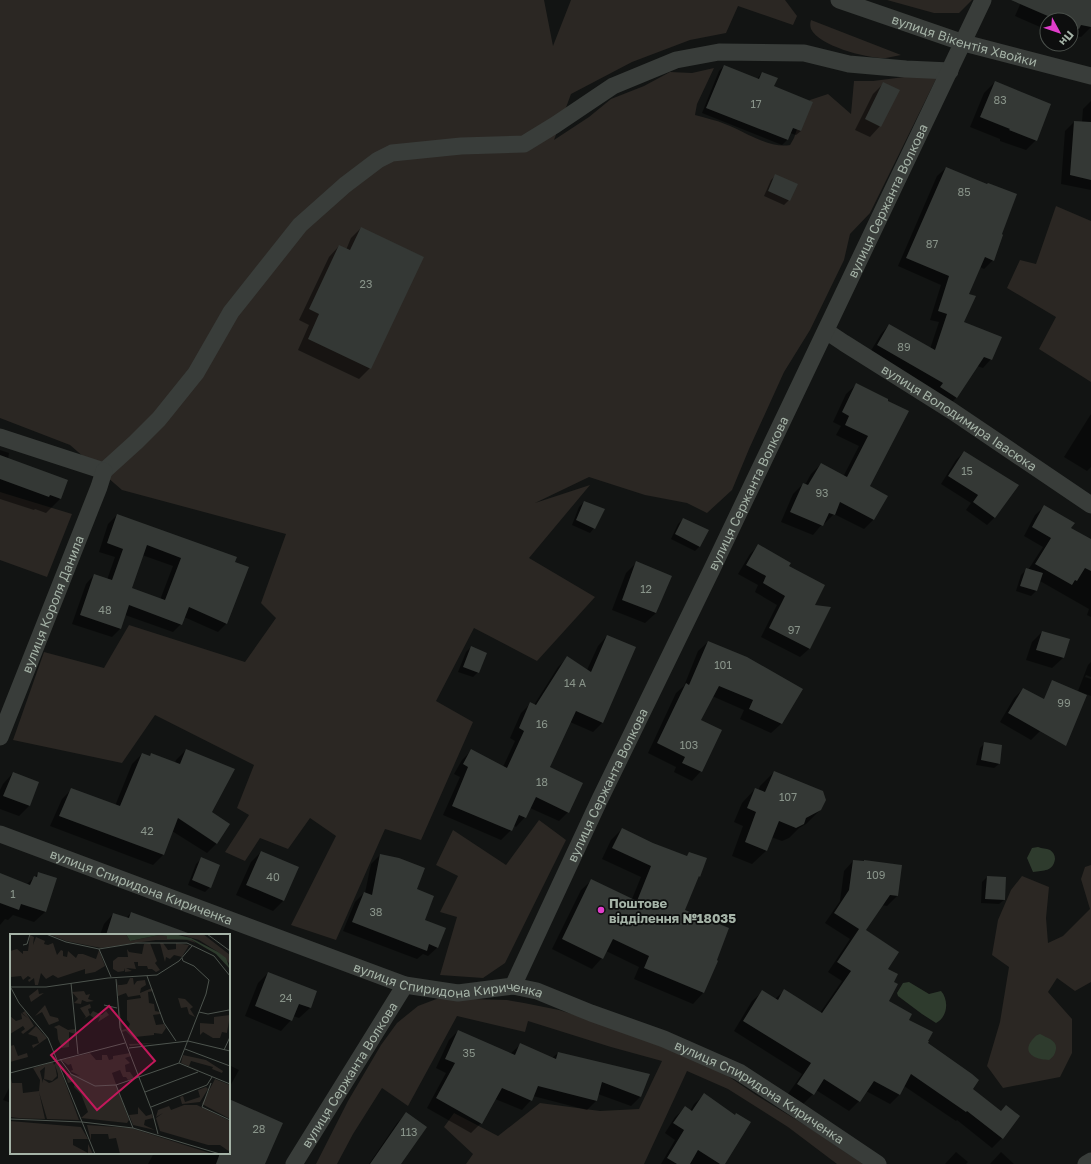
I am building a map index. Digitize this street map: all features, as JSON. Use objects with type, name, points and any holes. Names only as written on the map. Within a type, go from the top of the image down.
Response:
[{"type":"street","name":"вулиця Вікентія Хвойки","points":[[839,0],[964,43],[1091,76]]},
{"type":"street","name":"вулиця Сержанта Волкова","points":[[513,986],[599,801],[717,560],[964,43],[983,0]]},
{"type":"street","points":[[0,437],[104,471],[159,419],[196,373],[231,312],[300,225],[345,185],[378,160],[392,153],[461,146],[524,144],[612,86],[676,60],[719,52],[804,53],[850,64],[950,71]]},
{"type":"street","name":"вулиця Володимира Івасюка","points":[[826,331],[952,411],[1091,506]]},
{"type":"street","name":"вулиця Короля Данила","points":[[0,738],[104,471]]},
{"type":"street","name":"вулиця Спиридона Кириченка","points":[[0,834],[404,984],[458,993],[513,986],[537,991],[591,1013],[664,1039],[739,1072],[796,1108],[878,1164]]},
{"type":"street","name":"вулиця Сержанта Волкова","points":[[294,1164],[404,984]]},
{"type":"street","points":[[1086,1164],[1091,1161]]},
{"type":"shaded area","points":[[0,0],[544,0],[553,46],[571,0],[785,0],[797,16],[793,25],[738,6],[726,33],[690,40],[632,62],[571,94],[554,140],[589,117],[611,99],[644,86],[670,72],[692,73],[714,68],[697,104],[695,115],[722,123],[765,142],[782,146],[790,145],[794,138],[802,114],[810,100],[828,94],[851,114],[854,81],[873,81],[912,76],[937,77],[870,213],[850,234],[844,260],[810,330],[784,372],[732,490],[707,513],[687,503],[645,495],[589,477],[535,503],[590,485],[529,558],[595,597],[537,661],[474,628],[436,701],[473,722],[421,840],[385,829],[336,940],[291,925],[336,836],[310,818],[288,849],[260,838],[245,861],[225,852],[249,815],[237,808],[254,765],[155,715],[122,763],[13,740],[44,652],[104,668],[129,625],[245,662],[276,618],[261,603],[286,534],[122,490],[70,445],[0,418]]},
{"type":"shaded area","points":[[887,0],[972,0],[959,13],[934,13]]},
{"type":"shaded area","points":[[811,20],[901,55],[878,58],[856,54],[834,46],[816,35],[811,29]]},
{"type":"shaded area","points":[[1056,206],[1091,221],[1091,382],[1039,349],[1056,317],[1007,288],[1020,260],[1036,264]]},
{"type":"shaded area","points":[[0,492],[72,514],[47,577],[0,560]]},
{"type":"shaded area","points":[[539,820],[566,840],[505,963],[483,978],[440,975],[457,917],[440,912],[458,876],[436,865],[453,830],[506,865]]},
{"type":"shaded area","points":[[1038,847],[1050,850],[1054,854],[1055,859],[1052,866],[1047,870],[1033,872],[1027,858],[1032,848]]},
{"type":"shaded area","points":[[1091,865],[1091,982],[1075,991],[1057,978],[1048,992],[1072,1019],[1072,1053],[1060,1077],[1003,1088],[987,1066],[1000,1022],[1009,967],[992,955],[998,920],[1011,890],[1022,876],[1049,887],[1046,918],[1048,943],[1063,936],[1090,909],[1081,879],[1085,867]]},
{"type":"shaded area","points":[[909,982],[929,994],[941,991],[944,995],[946,1003],[945,1013],[936,1023],[898,996],[897,993],[903,983]]},
{"type":"shaded area","points":[[439,998],[507,1000],[559,1010],[611,1026],[716,1068],[863,1164],[837,1164],[788,1127],[728,1089],[687,1071],[644,1164],[466,1164],[473,1154],[444,1127],[454,1113],[498,1136],[540,1103],[600,1111],[639,1109],[662,1061],[528,1021],[525,1032],[457,1016],[408,1106],[382,1088],[353,1134],[337,1164],[316,1164],[348,1101],[381,1045],[397,1023],[418,1006]]},
{"type":"shaded area","points":[[1040,1034],[1055,1043],[1056,1049],[1053,1057],[1049,1060],[1035,1057],[1029,1052],[1029,1045],[1032,1040]]},
{"type":"building","points":[[1011,0],[1091,0],[1091,27],[1081,25],[1079,29],[1079,12],[1039,12]]},
{"type":"building","points":[[724,65],[759,79],[762,72],[778,78],[774,86],[813,102],[801,131],[793,128],[788,140],[706,108]]},
{"type":"building","points":[[995,81],[1051,104],[1037,141],[980,117]]},
{"type":"building","points":[[883,82],[900,90],[881,127],[865,119]]},
{"type":"building","points":[[1074,121],[1091,122],[1091,180],[1070,175]]},
{"type":"building","points":[[946,167],[987,184],[988,183],[1017,194],[994,261],[985,257],[969,294],[976,296],[964,322],[1002,337],[992,360],[984,357],[957,398],[940,387],[943,383],[877,345],[889,324],[935,350],[947,314],[938,311],[949,276],[906,258]]},
{"type":"building","points":[[775,174],[798,184],[790,201],[768,191]]},
{"type":"building","points":[[361,227],[424,257],[371,369],[308,339],[319,314],[309,309],[339,245],[350,250]]},
{"type":"building","points":[[856,383],[909,411],[870,486],[888,496],[874,520],[840,502],[835,515],[829,513],[823,526],[790,512],[803,483],[808,485],[821,463],[847,477],[868,436],[845,425],[849,416],[842,412]]},
{"type":"building","points":[[964,451],[1019,485],[995,518],[973,502],[978,495],[948,476]]},
{"type":"building","points":[[0,455],[68,480],[61,499],[50,495],[49,497],[0,479]]},
{"type":"building","points":[[584,501],[605,509],[595,529],[576,520]]},
{"type":"building","points":[[1044,505],[1075,523],[1071,528],[1091,539],[1091,571],[1085,568],[1077,581],[1075,580],[1072,585],[1035,564],[1051,538],[1032,527]]},
{"type":"building","points":[[117,514],[237,557],[235,562],[249,567],[227,624],[189,607],[182,625],[129,605],[121,629],[80,615],[94,574],[112,580],[123,549],[107,543]],"holes":[[[147,545],[181,558],[165,600],[132,588]]]},
{"type":"building","points":[[683,518],[709,530],[700,547],[675,534]]},
{"type":"building","points":[[758,544],[791,563],[789,566],[825,585],[815,605],[831,607],[810,649],[769,628],[785,596],[763,583],[766,576],[746,565]]},
{"type":"building","points":[[636,561],[672,576],[656,613],[622,600]]},
{"type":"building","points":[[1026,568],[1043,573],[1037,591],[1020,586]]},
{"type":"building","points":[[1042,631],[1070,639],[1064,658],[1036,650]]},
{"type":"building","points":[[607,635],[636,647],[603,723],[576,711],[550,767],[583,783],[569,813],[536,797],[526,818],[519,815],[512,831],[452,806],[468,767],[463,764],[471,749],[507,768],[524,731],[519,728],[530,702],[536,705],[567,656],[591,672]]},
{"type":"building","points":[[708,641],[747,657],[803,689],[782,724],[749,709],[753,700],[719,686],[701,720],[722,730],[702,772],[682,763],[685,757],[657,743],[686,683],[689,685]]},
{"type":"building","points":[[471,646],[487,653],[479,673],[463,667]]},
{"type":"building","points":[[1052,680],[1087,695],[1066,746],[1008,713],[1023,688],[1044,699]]},
{"type":"building","points":[[984,742],[1002,745],[1000,764],[981,760]]},
{"type":"building","points":[[186,749],[235,769],[212,812],[230,824],[217,844],[178,818],[164,855],[59,816],[71,788],[120,806],[142,753],[150,756],[151,753],[180,764]]},
{"type":"building","points":[[774,771],[823,791],[826,800],[821,810],[806,818],[804,824],[796,828],[779,821],[767,851],[745,842],[756,812],[747,808],[755,788],[765,792]]},
{"type":"building","points":[[13,772],[39,782],[30,806],[3,796]]},
{"type":"building","points":[[622,828],[653,843],[687,856],[689,852],[707,858],[685,910],[729,928],[717,960],[718,961],[704,993],[644,968],[649,956],[613,939],[603,959],[562,939],[591,879],[637,901],[651,866],[612,848]]},
{"type":"building","points":[[261,851],[299,867],[284,901],[246,885]]},
{"type":"building","points":[[380,854],[399,858],[425,868],[417,889],[434,896],[425,920],[446,928],[438,948],[429,944],[427,951],[352,922],[364,892],[372,895]]},
{"type":"building","points":[[201,857],[220,865],[211,888],[192,880]]},
{"type":"building","points":[[853,860],[902,865],[898,896],[890,895],[866,930],[899,952],[888,969],[898,974],[894,982],[898,984],[889,1001],[912,1014],[909,1020],[933,1032],[928,1043],[979,1080],[973,1089],[1001,1111],[1006,1105],[1020,1116],[1003,1139],[967,1111],[966,1112],[911,1074],[900,1095],[874,1081],[860,1102],[824,1079],[814,1095],[797,1084],[811,1063],[743,1021],[762,990],[778,1000],[784,989],[822,1013],[851,971],[837,962],[859,929],[834,913],[849,890]]},
{"type":"building","points":[[38,872],[57,878],[46,912],[21,904],[19,910],[0,903],[0,873],[30,885],[34,876],[37,877]]},
{"type":"building","points":[[987,876],[1006,877],[1005,900],[985,899]]},
{"type":"building","points":[[131,912],[188,934],[106,934],[113,913],[129,918]]},
{"type":"building","points":[[268,972],[317,991],[311,1008],[299,1004],[292,1021],[255,1006]]},
{"type":"building","points":[[458,1030],[515,1055],[520,1043],[556,1059],[558,1052],[650,1074],[641,1097],[602,1082],[597,1101],[538,1086],[532,1101],[502,1088],[482,1124],[436,1098],[455,1063],[445,1059]]},
{"type":"building","points":[[704,1093],[735,1115],[736,1113],[751,1122],[725,1164],[720,1164],[698,1150],[690,1164],[677,1164],[667,1158],[684,1130],[673,1123],[685,1106],[692,1111]]},
{"type":"building","points":[[230,1099],[283,1123],[265,1164],[216,1164],[220,1154],[230,1154]]},
{"type":"building","points":[[406,1112],[427,1127],[401,1164],[370,1164]]},
{"type":"place","name":"Поштове відділення №18035","points":[[601,910]]}]
